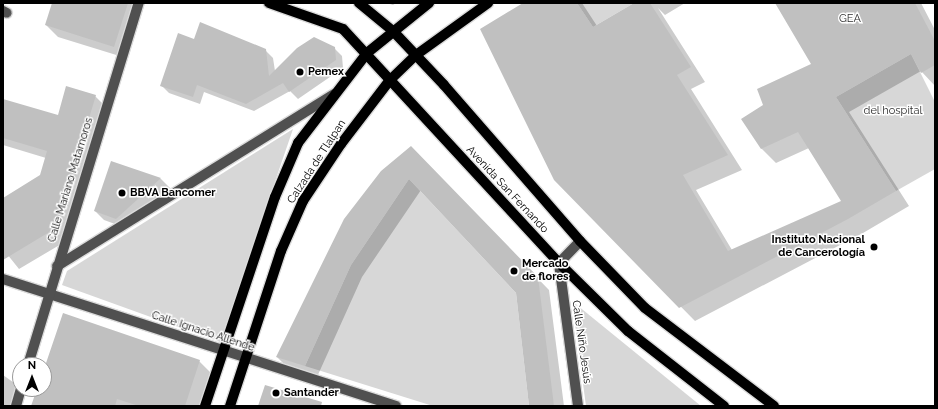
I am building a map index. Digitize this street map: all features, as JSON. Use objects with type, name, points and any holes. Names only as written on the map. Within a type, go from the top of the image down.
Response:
[{"type":"main road","name":"Avenida San Fernando","points":[[269,3],[343,29],[367,53],[390,80],[559,263],[628,331],[724,406]]},
{"type":"main road","name":"Avenida San Fernando","points":[[359,3],[393,31],[580,241],[645,308],[774,406]]},
{"type":"main road","name":"Calzada de Tlalpan","points":[[204,406],[275,197],[298,143],[334,94],[367,53],[429,3]]},
{"type":"main road","name":"Calzada de Tlalpan","points":[[230,406],[281,251],[303,201],[341,144],[390,80],[416,56],[488,3]]},
{"type":"street","name":"Calle Mariano Matamoros","points":[[30,357],[48,293],[139,3]]},
{"type":"street","points":[[57,266],[334,94]]},
{"type":"street","points":[[559,263],[580,241]]},
{"type":"street","name":"Calle Niño Jesús","points":[[559,263],[578,406]]},
{"type":"street","name":"Calle Ignacio Allende","points":[[3,279],[396,406]]},
{"type":"green space","points":[[577,3],[634,3],[593,27]]},
{"type":"green space","name":"del hospital","points":[[911,54],[935,102],[935,169],[896,191],[836,97]]},
{"type":"green space","points":[[293,129],[220,342],[62,285],[67,271]]},
{"type":"green space","points":[[409,179],[516,293],[529,406],[433,406],[305,366],[351,265]]},
{"type":"green space","points":[[572,301],[701,406],[586,406]]},
{"type":"building","points":[[52,3],[128,3],[114,47],[45,25]]},
{"type":"building","points":[[523,3],[577,3],[593,27],[634,3],[650,3],[691,67],[677,75],[728,155],[683,175],[728,251],[841,201],[798,132],[761,149],[741,119],[763,105],[757,89],[811,64],[775,3],[915,3],[935,41],[935,65],[921,73],[911,54],[836,97],[896,191],[848,219],[679,308],[554,180],[480,29]]},
{"type":"building","points":[[200,22],[266,49],[269,76],[297,48],[314,37],[335,47],[336,60],[289,92],[283,83],[246,104],[197,85],[193,97],[160,86],[178,33],[194,39]]},
{"type":"building","points":[[66,86],[96,95],[56,228],[3,260],[3,198],[40,175],[47,151],[3,138],[3,99],[58,115]]},
{"type":"building","name":"Mercado de flores","points":[[411,146],[538,277],[554,406],[529,406],[516,293],[409,179],[351,265],[305,366],[276,357],[344,219],[381,171]]},
{"type":"building","points":[[111,161],[161,178],[116,219],[94,211]]},
{"type":"building","points":[[63,313],[200,360],[185,406],[139,406],[117,399],[115,406],[31,406],[34,397],[52,397],[52,357],[48,357]]},
{"type":"building","name":"Santander","points":[[265,385],[322,402],[321,406],[258,406]]},
{"type":"place","name":"Pemex","points":[[300,72]]},
{"type":"place","name":"BBVA Bancomer","points":[[122,193]]},
{"type":"place","name":"Instituto Nacional de Cancerología","points":[[874,247]]},
{"type":"place","name":"Mercado de flores","points":[[514,271]]},
{"type":"place","name":"Santander","points":[[276,393]]},
{"type":"park label","name":"GEA","points":[[850,19]]}]
